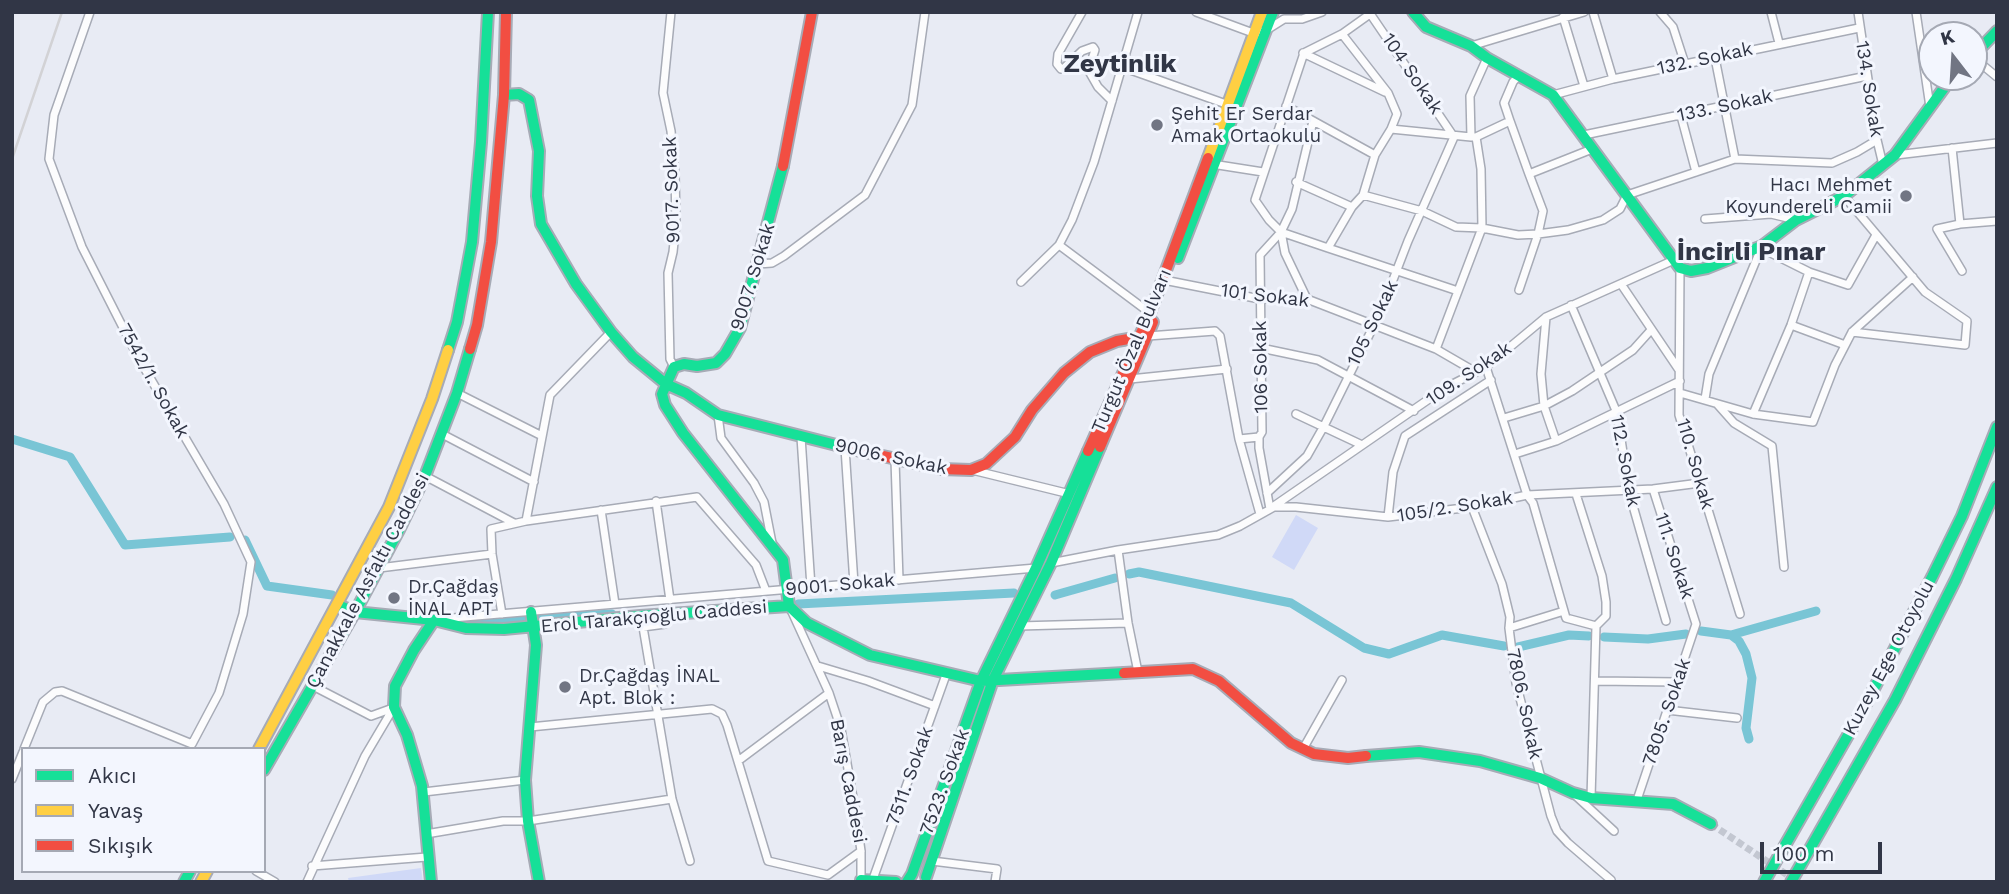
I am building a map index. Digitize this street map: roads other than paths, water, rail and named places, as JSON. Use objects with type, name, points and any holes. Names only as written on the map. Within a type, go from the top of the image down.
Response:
[{"type":"main road","name":"Çanakkale Asfaltı Caddesi","points":[[260,747],[389,508],[432,399],[457,322],[472,242],[488,12]]},
{"type":"main road","name":"Çanakkale Asfaltı Caddesi","points":[[266,767],[379,568],[425,476],[457,393],[477,325],[491,242],[504,95],[506,12]]},
{"type":"main road","name":"9007. Sokak","points":[[674,367],[716,363],[726,354],[740,328],[780,184],[812,12]]},
{"type":"main road","name":"Turgut Özal Bulvarı","points":[[987,680],[1019,626],[1051,563],[1130,379],[1150,313],[1259,32],[1262,12]]},
{"type":"main road","name":"Turgut Özal Bulvarı","points":[[987,680],[1169,281],[1209,164],[1226,104],[1259,32],[1273,12]]},
{"type":"main road","points":[[1413,12],[1426,27],[1471,46],[1553,95],[1677,264],[1698,271],[1762,246],[1796,220],[1843,196],[1895,155],[1942,91]]},
{"type":"main road","name":"9006. Sokak","points":[[504,95],[519,94],[529,100],[539,151],[537,196],[541,224],[576,284],[633,357],[666,384],[686,393],[718,415],[895,460],[941,469],[971,470],[986,464],[1015,437],[1032,410],[1064,373],[1090,352],[1117,341],[1144,336]]},
{"type":"main road","points":[[674,367],[662,394],[665,405],[683,433],[783,560],[789,606]]},
{"type":"main road","name":"Kuzey Ege Otoyolu","points":[[1764,882],[1867,702],[1932,576],[1962,516],[1997,427]]},
{"type":"main road","name":"Kuzey Ege Otoyolu","points":[[1791,882],[1895,699],[1956,579],[1997,487]]},
{"type":"main road","points":[[1036,568],[1051,563]]},
{"type":"main road","name":"Erol Tarakçıoğlu Caddesi","points":[[338,605],[355,612],[433,620],[466,628],[533,628],[664,614],[789,606],[807,623],[870,655],[987,680],[1193,669],[1219,681],[1292,743],[1329,757],[1419,752],[1442,754],[1480,761],[1541,778],[1591,798],[1673,804],[1711,824]]},
{"type":"main road","points":[[531,612],[536,645],[525,780],[528,821],[539,882]]},
{"type":"main road","points":[[431,882],[424,792],[407,735],[394,707],[395,687],[433,620]]},
{"type":"main road","points":[[926,879],[987,680]]},
{"type":"main road","name":"7523. Sokak","points":[[909,878],[987,680]]},
{"type":"main road","points":[[860,881],[873,879],[896,882]]},
{"type":"street","name":"7542/1. Sokak","points":[[24,747],[47,696],[62,691],[192,744],[219,693],[243,614],[251,562],[224,504],[139,359],[82,247],[49,159],[54,115],[90,12]]},
{"type":"street","name":"9017. Sokak","points":[[671,12],[663,93],[675,174],[676,223],[668,274],[670,359],[674,367]]},
{"type":"street","points":[[758,264],[772,263],[784,256],[865,195],[912,105],[925,12]]},
{"type":"street","points":[[1082,12],[1058,54],[1057,64],[1061,69],[1064,68],[1086,48],[1093,47],[1095,50],[1090,73],[1112,102]]},
{"type":"street","points":[[1021,282],[1059,245],[1072,220],[1094,162],[1138,12]]},
{"type":"street","points":[[1196,12],[1259,32],[1278,21],[1302,19],[1322,12]]},
{"type":"street","points":[[1471,46],[1584,12]]},
{"type":"street","points":[[1593,12],[1613,79]]},
{"type":"street","points":[[1660,12],[1673,27],[1685,64]]},
{"type":"street","points":[[1779,43],[1771,13],[1782,12]]},
{"type":"street","name":"134. Sokak","points":[[1858,12],[1883,166]]},
{"type":"street","points":[[1916,12],[1930,107]]},
{"type":"street","points":[[1370,13],[1342,34],[1303,53],[1255,200],[1281,232],[1458,291]]},
{"type":"street","name":"104 Sokak","points":[[1370,13],[1454,137]]},
{"type":"street","points":[[1563,17],[1584,86]]},
{"type":"street","name":"132. Sokak","points":[[1553,95],[1613,79],[1859,28]]},
{"type":"street","points":[[1328,248],[1352,207],[1363,195],[1375,155],[1397,114],[1388,93],[1342,34]]},
{"type":"street","points":[[1303,53],[1388,93]]},
{"type":"street","points":[[1436,349],[1482,228],[1481,169],[1473,137],[1470,96],[1487,58]]},
{"type":"street","points":[[1715,58],[1735,159]]},
{"type":"street","points":[[1122,67],[1226,104]]},
{"type":"street","points":[[1519,75],[1504,103],[1543,211],[1519,290]]},
{"type":"street","name":"133. Sokak","points":[[1584,135],[1867,76]]},
{"type":"street","points":[[1286,106],[1375,155]]},
{"type":"street","points":[[1681,116],[1696,172]]},
{"type":"street","name":"106 Sokak","points":[[1272,508],[1267,493],[1259,437],[1262,432],[1260,255],[1281,232],[1292,209],[1312,121]]},
{"type":"street","points":[[1391,129],[1473,137],[1510,121]]},
{"type":"street","name":"105 Sokak","points":[[1267,493],[1307,456],[1324,426],[1398,272],[1454,137]]},
{"type":"street","points":[[1363,195],[1422,211],[1456,227],[1482,228],[1518,235],[1538,234],[1568,230],[1603,220],[1620,209],[1626,195],[1735,159],[1832,163],[1877,140]]},
{"type":"street","points":[[1895,155],[1997,143]]},
{"type":"street","points":[[1952,148],[1960,224]]},
{"type":"street","points":[[1529,174],[1592,149]]},
{"type":"street","points":[[1209,164],[1263,172]]},
{"type":"street","points":[[1296,182],[1352,207]]},
{"type":"street","points":[[1843,196],[1924,292],[1967,321],[1965,345],[1852,332]]},
{"type":"street","points":[[1705,219],[1771,214],[1796,220]]},
{"type":"street","points":[[1962,271],[1937,229],[1997,221]]},
{"type":"street","points":[[1281,232],[1285,253],[1307,299]]},
{"type":"street","points":[[1705,399],[1709,374],[1762,246],[1809,272],[1848,285],[1876,235]]},
{"type":"street","points":[[1059,245],[1150,313]]},
{"type":"street","name":"109. Sokak","points":[[1272,508],[1445,388],[1486,367],[1546,317],[1677,264]]},
{"type":"street","name":"110. Sokak","points":[[1677,264],[1679,415],[1740,614]]},
{"type":"street","points":[[1753,414],[1791,325],[1809,272]]},
{"type":"street","points":[[1680,393],[1753,414],[1813,422],[1835,365],[1852,332],[1913,277]]},
{"type":"street","name":"101 Sokak","points":[[1169,281],[1261,299],[1307,299],[1436,349],[1474,371]]},
{"type":"street","points":[[1621,285],[1680,370]]},
{"type":"street","name":"112. Sokak","points":[[1572,305],[1617,413],[1628,490],[1666,621]]},
{"type":"street","points":[[1546,317],[1541,374],[1544,405],[1556,441]]},
{"type":"street","points":[[1791,325],[1845,345]]},
{"type":"street","points":[[1504,418],[1544,405],[1600,374],[1633,350],[1651,330]]},
{"type":"street","points":[[1144,336],[1215,331],[1220,336],[1239,439],[1260,514]]},
{"type":"street","points":[[526,521],[550,395],[611,332]]},
{"type":"street","points":[[1261,348],[1318,360],[1414,411]]},
{"type":"street","points":[[1486,367],[1527,495],[1533,503],[1566,618],[1596,626]]},
{"type":"street","points":[[1130,379],[1227,369]]},
{"type":"street","points":[[1388,517],[1393,472],[1405,436],[1491,380]]},
{"type":"street","points":[[1516,454],[1556,441],[1680,381]]},
{"type":"street","points":[[457,393],[542,436]]},
{"type":"street","points":[[1717,404],[1734,423],[1772,446],[1784,567]]},
{"type":"street","points":[[1296,414],[1362,445]]},
{"type":"street","points":[[718,415],[721,438],[754,483],[764,502],[772,544]]},
{"type":"street","points":[[442,434],[534,482]]},
{"type":"street","points":[[801,437],[811,587]]},
{"type":"street","points":[[1239,439],[1259,437]]},
{"type":"street","points":[[845,448],[854,584]]},
{"type":"street","points":[[895,460],[899,580]]},
{"type":"street","points":[[971,470],[1070,494]]},
{"type":"street","points":[[425,476],[514,523]]},
{"type":"street","name":"105/2. Sokak","points":[[1051,563],[1218,535],[1272,508],[1296,507],[1388,517],[1472,507],[1527,495],[1653,489],[1700,483]]},
{"type":"street","name":"111. Sokak","points":[[1653,489],[1696,624]]},
{"type":"street","points":[[1576,494],[1602,576],[1606,602],[1606,616],[1596,626],[1591,798]]},
{"type":"street","points":[[502,614],[492,554],[491,529],[526,521],[697,497],[756,565],[766,591]]},
{"type":"street","points":[[656,502],[670,600]]},
{"type":"street","name":"7806. Sokak","points":[[1472,507],[1502,584],[1510,617],[1516,683],[1557,831],[1599,872],[1611,880]]},
{"type":"street","points":[[601,510],[615,604]]},
{"type":"street","points":[[1118,550],[1138,672]]},
{"type":"street","points":[[379,568],[492,554]]},
{"type":"street","name":"9001. Sokak","points":[[433,620],[1036,568]]},
{"type":"street","name":"Barış Caddesi","points":[[789,606],[818,666],[841,729],[861,851],[860,881]]},
{"type":"street","points":[[1509,628],[1564,611]]},
{"type":"street","points":[[664,614],[665,624],[643,627],[672,799],[690,861]]},
{"type":"street","points":[[1019,626],[1128,623]]},
{"type":"street","name":"7805. Sokak","points":[[1637,800],[1696,624]]},
{"type":"street","points":[[818,666],[935,706]]},
{"type":"street","name":"7511. Sokak","points":[[873,879],[947,672]]},
{"type":"street","points":[[1303,749],[1342,680]]},
{"type":"street","points":[[1596,681],[1677,682]]},
{"type":"street","points":[[313,686],[371,716],[394,707]]},
{"type":"street","points":[[738,761],[829,693]]},
{"type":"street","points":[[307,882],[312,866],[365,756],[394,707]]},
{"type":"street","points":[[530,727],[712,709],[722,714],[768,861],[828,876],[861,851]]},
{"type":"street","points":[[1667,710],[1737,718]]},
{"type":"street","points":[[12,779],[21,755]]},
{"type":"street","points":[[424,792],[525,780]]},
{"type":"street","points":[[1573,793],[1614,831]]},
{"type":"street","points":[[426,834],[672,799]]},
{"type":"street","points":[[312,866],[427,857]]},
{"type":"street","points":[[932,861],[997,869],[995,882]]},
{"type":"street","points":[[808,871],[808,882]]},
{"type":"street","points":[[259,873],[275,882]]},
{"type":"street","points":[[909,878],[926,879]]},
{"type":"waterway","points":[[12,439],[70,457],[125,545],[230,537]]},
{"type":"waterway","points":[[245,540],[267,586],[332,595]]},
{"type":"waterway","points":[[1129,574],[1139,572],[1291,603],[1364,648],[1389,654],[1442,635],[1504,646]]},
{"type":"waterway","points":[[1055,595],[1115,578]]},
{"type":"waterway","points":[[798,604],[1014,593]]},
{"type":"waterway","points":[[1701,631],[1731,635],[1816,611]]},
{"type":"waterway","points":[[538,618],[612,614]]},
{"type":"waterway","points":[[460,623],[523,619]]},
{"type":"waterway","points":[[1604,637],[1648,639],[1686,634]]},
{"type":"waterway","points":[[1518,647],[1569,635],[1589,636]]},
{"type":"waterway","points":[[1731,635],[1739,641],[1746,654],[1752,678],[1746,728],[1749,739]]},
{"type":"tunnel","points":[[1711,824],[1795,880]]},
{"type":"railway","points":[[12,159],[62,12]]},
{"type":"place","name":"Şehit Er Serdar Amak Ortaokulu","points":[[1157,125]]},
{"type":"place","name":"Hacı Mehmet Koyundereli Camii","points":[[1906,196]]},
{"type":"place","name":"Dr.Çağdaş İNAL APT","points":[[394,598]]},
{"type":"place","name":"Dr.Çağdaş İNAL Apt. Blok :","points":[[565,687]]},
{"type":"district","name":"Zeytinlik","points":[[1120,64]]},
{"type":"district","name":"İncirli Pınar","points":[[1751,252]]}]
